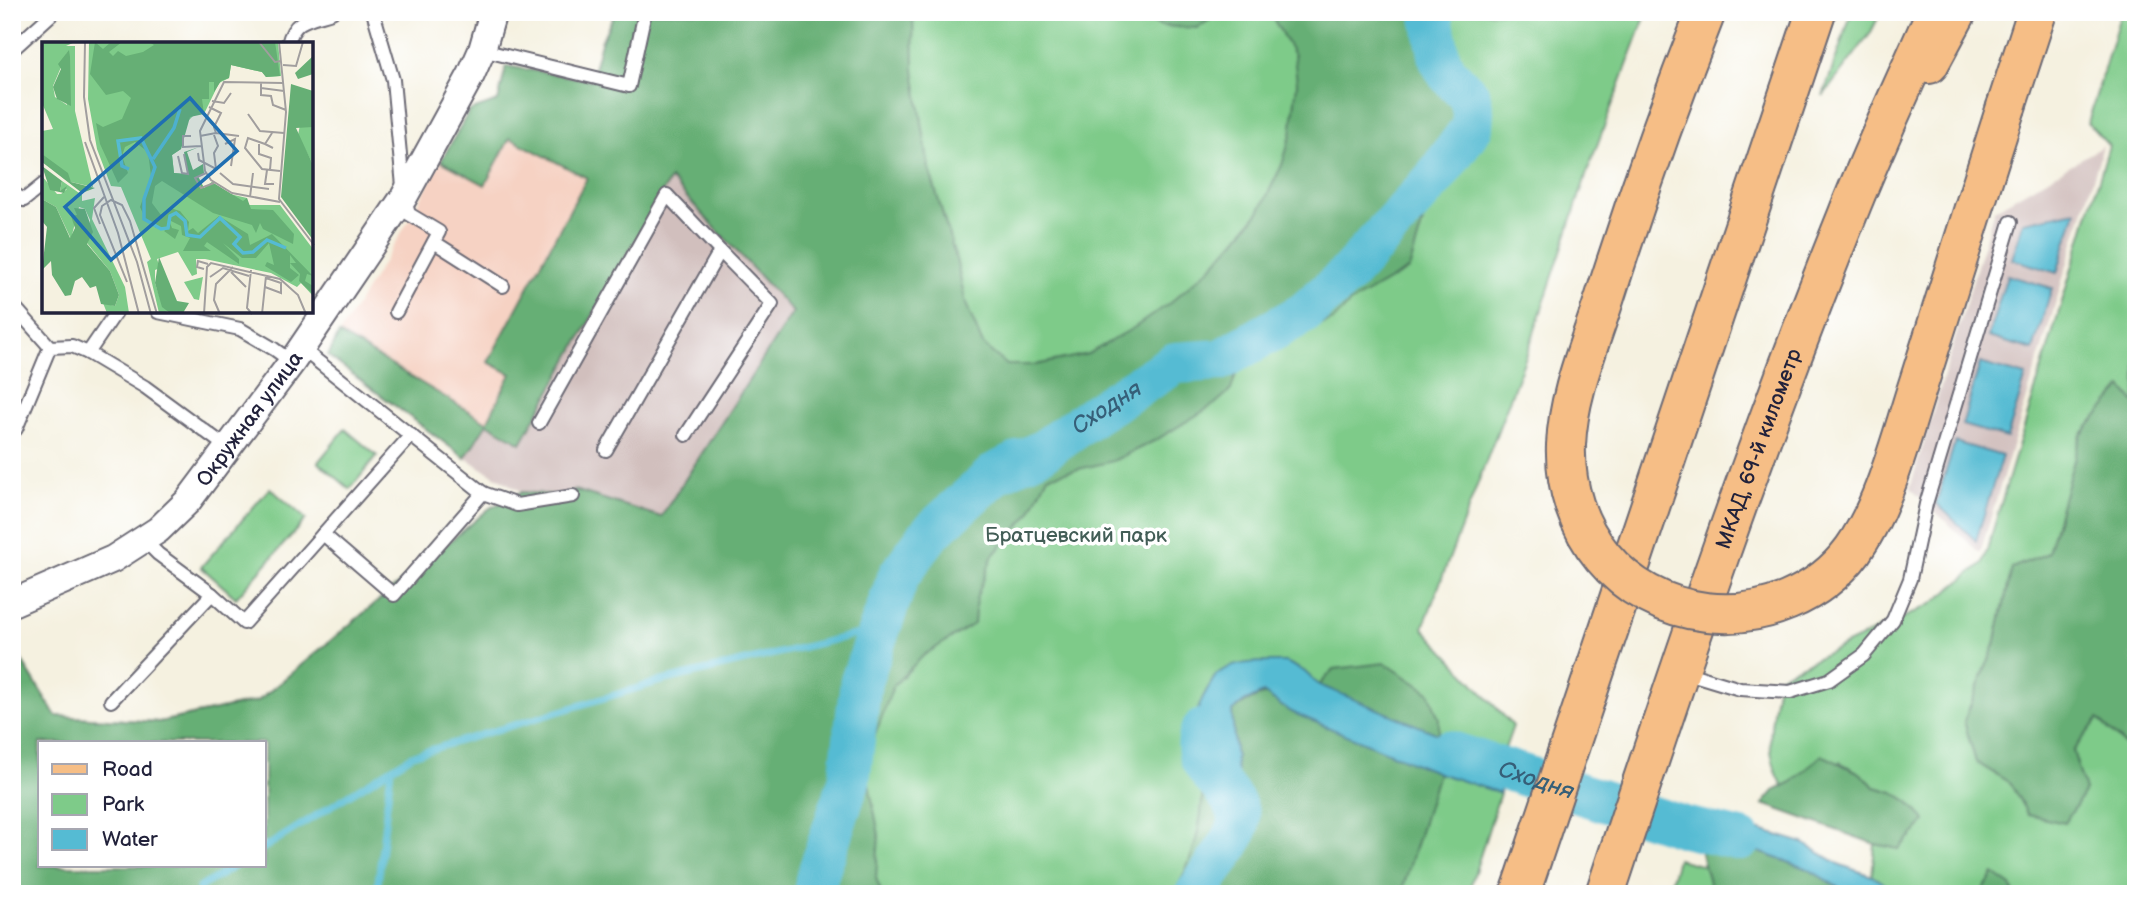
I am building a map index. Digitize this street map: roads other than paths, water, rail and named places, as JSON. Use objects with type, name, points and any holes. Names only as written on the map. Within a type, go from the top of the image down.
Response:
[{"type":"main road","points":[[1706,12],[1629,221],[1573,397],[1566,446],[1570,494],[1577,516],[1602,556],[1619,574],[1660,600],[1683,608],[1731,613],[1778,605],[1821,582],[1839,567],[1855,547],[1877,505],[1903,432],[2037,12]]},
{"type":"main road","points":[[1523,882],[1816,12]]},
{"type":"main road","name":"МКАД, 69-й километр","points":[[1605,894],[1757,449],[1848,213],[1936,12]]},
{"type":"main road","points":[[1848,213],[1956,12]]},
{"type":"street","name":"Окружная улица","points":[[12,603],[113,559],[158,530],[188,501],[297,355],[404,197],[471,75],[482,50],[493,12]]},
{"type":"lane","points":[[12,50],[54,12]]},
{"type":"lane","points":[[288,42],[290,33],[298,22],[332,12]]},
{"type":"lane","points":[[373,12],[393,80],[408,214],[439,232],[396,312]]},
{"type":"lane","points":[[482,50],[629,86],[645,12]]},
{"type":"lane","points":[[12,193],[24,200],[42,186]]},
{"type":"lane","points":[[539,423],[667,195],[772,304],[686,435]]},
{"type":"lane","points":[[1679,671],[1740,689],[1790,692],[1829,680],[1864,655],[1893,620],[1910,579],[1926,503],[2011,222]]},
{"type":"lane","points":[[434,242],[503,286]]},
{"type":"lane","points":[[606,450],[720,251]]},
{"type":"lane","points":[[12,304],[50,347]]},
{"type":"lane","points":[[88,352],[108,334],[116,313]]},
{"type":"lane","points":[[163,313],[240,329],[275,349],[297,355],[411,435],[483,493],[517,505],[572,496]]},
{"type":"lane","points":[[50,347],[72,346],[88,352],[145,387],[228,448]]},
{"type":"lane","points":[[12,432],[16,429],[50,347]]},
{"type":"lane","points":[[144,539],[158,554],[212,594],[244,622],[411,435]]},
{"type":"lane","points":[[323,534],[394,596],[483,493]]},
{"type":"lane","points":[[111,701],[212,594]]},
{"type":"water","points":[[2076,211],[2057,273],[2012,259],[2023,222]]},
{"type":"water","points":[[2007,275],[2052,288],[2033,350],[1988,337]]},
{"type":"water","points":[[1980,363],[2026,376],[2007,438],[1962,425]]},
{"type":"water","points":[[1955,442],[2002,456],[1976,541],[1936,503]]},
{"type":"water","points":[[1286,662],[1304,671],[1319,685],[1501,760],[1500,793],[1438,773],[1289,711],[1263,693],[1244,702],[1232,712],[1237,777],[1202,781],[1194,745],[1195,722],[1202,699],[1217,674],[1241,664]]},
{"type":"water","points":[[1689,815],[1754,828],[1803,843],[1841,865],[1872,876],[1895,891],[1895,894],[1849,894],[1808,869],[1742,846],[1682,838]]},
{"type":"waterway","name":"Сходня","points":[[816,894],[816,880],[849,781],[861,681],[899,575],[930,533],[996,473],[1044,450],[1175,363],[1220,360],[1304,313],[1345,277],[1434,179],[1472,127],[1473,111],[1469,95],[1448,74],[1440,60],[1431,12]]},
{"type":"waterway","points":[[266,847],[413,755],[658,682],[879,629]]},
{"type":"waterway","name":"Сходня","points":[[1196,894],[1234,837],[1239,817],[1235,804],[1201,758],[1198,745],[1202,730]]},
{"type":"waterway","name":"Сходня","points":[[1448,751],[1684,827],[1741,840]]},
{"type":"waterway","points":[[378,883],[391,769]]},
{"type":"waterway","points":[[199,888],[233,867]]},
{"type":"park label","name":"Братцевский парк","points":[[1076,535]]}]
